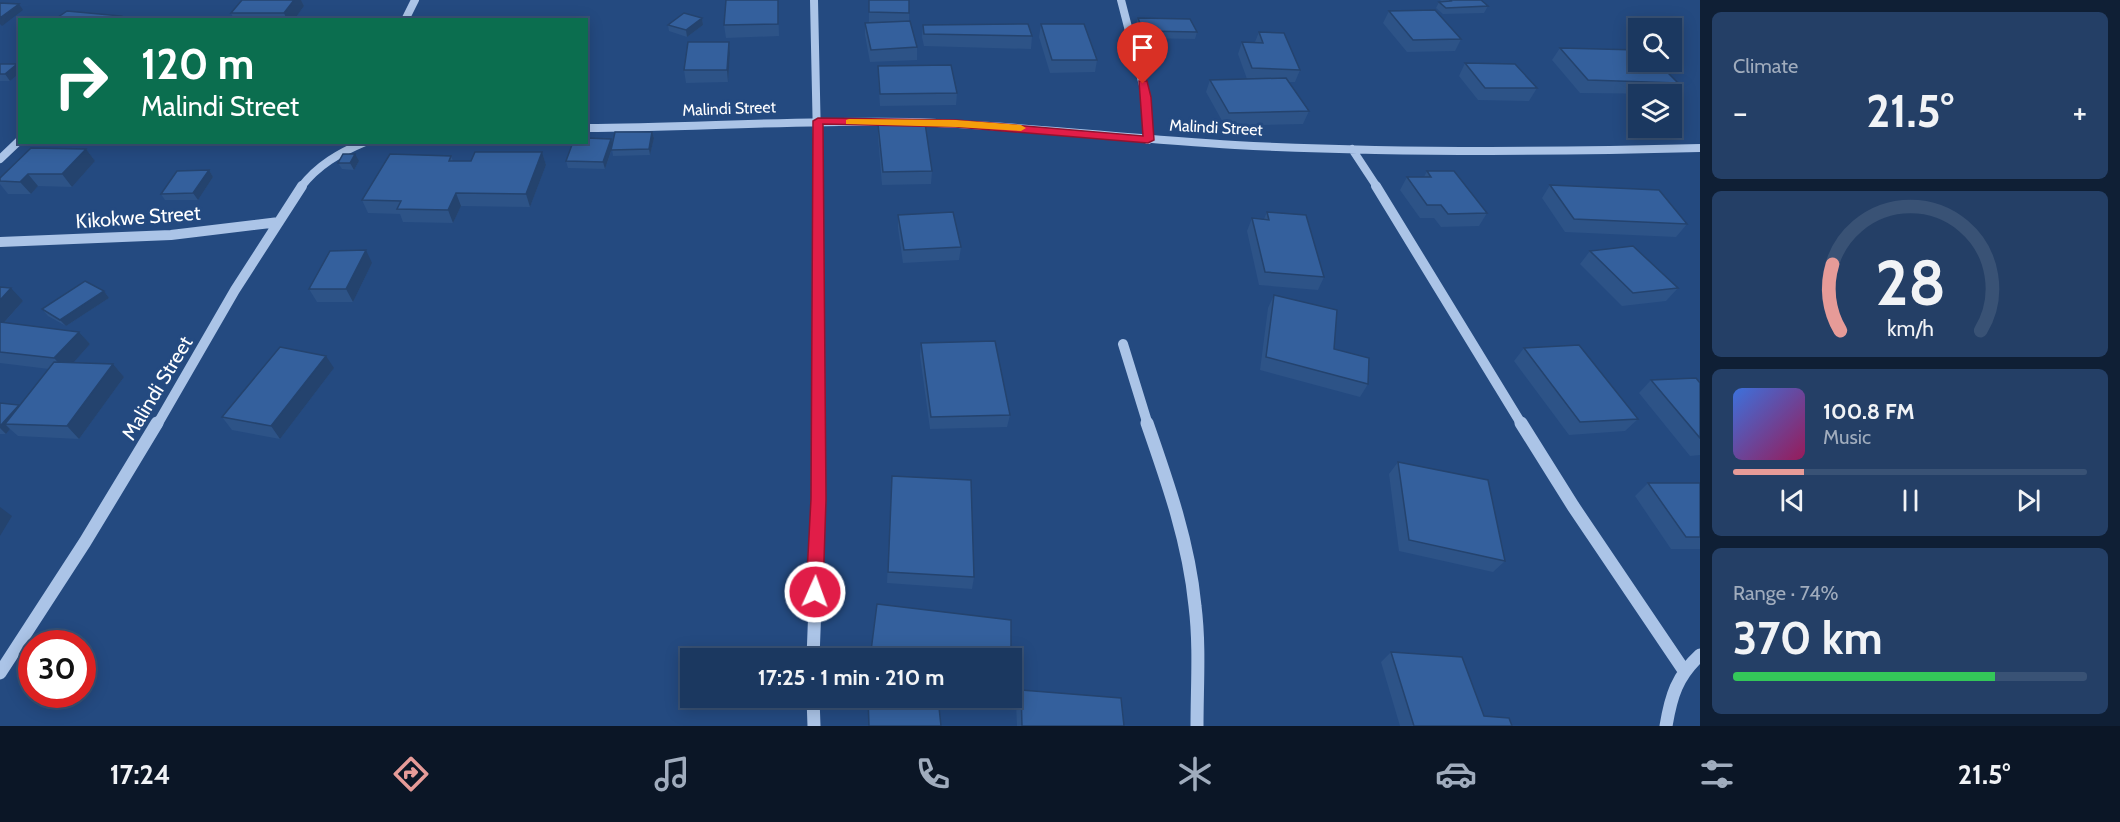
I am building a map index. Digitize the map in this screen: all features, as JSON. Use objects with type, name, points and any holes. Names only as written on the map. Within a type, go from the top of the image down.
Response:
[{"type":"street","points":[[406,18],[415,0]]},
{"type":"street","points":[[813,648],[819,499],[818,121],[814,0]]},
{"type":"street","points":[[1121,0],[1146,97],[1148,140]]},
{"type":"street","name":"Malindi Street","points":[[588,128],[818,121],[956,123],[1148,140],[1352,149],[1573,152],[1700,148]]},
{"type":"street","points":[[0,159],[18,142]]},
{"type":"street","name":"Malindi Street","points":[[0,674],[91,532],[190,370],[235,290],[310,176],[337,154],[360,144]]},
{"type":"street","points":[[1352,149],[1391,207],[1573,506],[1683,669]]},
{"type":"street","name":"Kikokwe Street","points":[[0,242],[171,235],[279,222]]},
{"type":"street","points":[[1123,344],[1134,389],[1178,514],[1196,603],[1197,726]]},
{"type":"street","points":[[1666,726],[1673,685],[1683,669],[1700,655]]},
{"type":"street","points":[[813,708],[814,726]]},
{"type":"building","points":[[242,0],[294,0],[284,13],[231,13]]},
{"type":"building","points":[[726,0],[778,0],[778,24],[724,25]]},
{"type":"building","points":[[869,0],[909,0],[909,13],[869,12]]},
{"type":"building","points":[[1481,0],[1488,6],[1446,8],[1439,2]]},
{"type":"building","points":[[0,3],[19,4],[0,18]]},
{"type":"building","points":[[1435,10],[1461,39],[1413,40],[1389,11]]},
{"type":"building","points":[[67,11],[121,16],[118,18],[57,18]]},
{"type":"building","points":[[684,13],[702,18],[686,30],[668,25]]},
{"type":"building","points":[[1138,18],[1190,19],[1197,32],[1143,31]]},
{"type":"building","points":[[910,21],[917,47],[871,50],[865,23]]},
{"type":"building","points":[[1028,24],[1032,36],[924,34],[923,25]]},
{"type":"building","points":[[1041,24],[1084,24],[1097,60],[1052,60]]},
{"type":"building","points":[[1259,32],[1284,33],[1300,70],[1252,68],[1242,42],[1263,43]]},
{"type":"building","points":[[688,42],[729,42],[727,70],[684,70]]},
{"type":"building","points":[[1560,48],[1628,50],[1628,72],[1667,72],[1678,83],[1588,80]]},
{"type":"building","points":[[1465,63],[1515,64],[1537,88],[1485,88]]},
{"type":"building","points":[[0,64],[17,64],[5,74],[0,74]]},
{"type":"building","points":[[951,65],[957,93],[880,94],[878,66]]},
{"type":"building","points":[[1286,78],[1309,111],[1229,113],[1210,80]]},
{"type":"building","points":[[925,123],[932,171],[883,172],[878,124]]},
{"type":"building","points":[[615,132],[652,132],[649,149],[611,150]]},
{"type":"building","points":[[588,138],[611,139],[603,162],[566,161],[572,144],[588,144]]},
{"type":"building","points":[[31,148],[86,149],[62,174],[28,174],[20,182],[0,181],[0,178]]},
{"type":"building","points":[[475,152],[542,152],[526,194],[456,193],[448,210],[397,209],[401,201],[362,200],[390,154],[451,156],[449,161],[471,161]]},
{"type":"building","points":[[343,154],[355,154],[350,163],[338,163]]},
{"type":"building","points":[[209,170],[193,193],[161,194],[177,171]]},
{"type":"building","points":[[1427,171],[1454,171],[1487,213],[1448,214],[1441,205],[1427,205],[1407,177],[1431,177]]},
{"type":"building","points":[[1550,185],[1659,190],[1687,224],[1574,219]]},
{"type":"building","points":[[953,212],[961,247],[904,250],[898,215]]},
{"type":"building","points":[[1267,212],[1306,215],[1324,277],[1265,272],[1252,218],[1269,220]]},
{"type":"building","points":[[1633,246],[1678,288],[1633,293],[1590,251]]},
{"type":"building","points":[[366,250],[346,289],[309,289],[330,251]]},
{"type":"building","points":[[85,281],[104,291],[60,320],[42,309]]},
{"type":"building","points":[[0,287],[11,288],[0,300]]},
{"type":"building","points":[[1274,295],[1337,310],[1334,349],[1369,358],[1368,384],[1266,357]]},
{"type":"building","points":[[0,322],[79,332],[54,358],[0,352]]},
{"type":"building","points":[[995,341],[1010,415],[931,417],[921,343]]},
{"type":"building","points":[[1579,345],[1638,419],[1580,422],[1524,348]]},
{"type":"building","points":[[280,347],[326,356],[271,426],[222,417]]},
{"type":"building","points":[[54,362],[113,364],[67,426],[5,424]]},
{"type":"building","points":[[1696,378],[1700,383],[1700,438],[1651,380]]},
{"type":"building","points":[[0,403],[19,405],[0,426]]},
{"type":"building","points":[[1398,462],[1488,480],[1505,561],[1409,540]]},
{"type":"building","points":[[892,476],[971,480],[974,577],[888,572]]},
{"type":"building","points":[[1648,483],[1700,483],[1700,537],[1686,537]]},
{"type":"building","points":[[877,604],[1011,620],[1011,648],[871,648]]},
{"type":"building","points":[[1391,652],[1462,657],[1484,716],[1509,718],[1512,726],[1414,726]]},
{"type":"building","points":[[1022,690],[1121,698],[1124,726],[1022,726]]},
{"type":"building","points":[[868,708],[939,708],[941,726],[869,726]]},
{"type":"slow traffic","points":[[849,122],[956,123],[1021,128]]},
{"type":"route","points":[[815,592],[819,499],[818,121],[956,123],[1148,140],[1146,97],[1143,84]]}]
